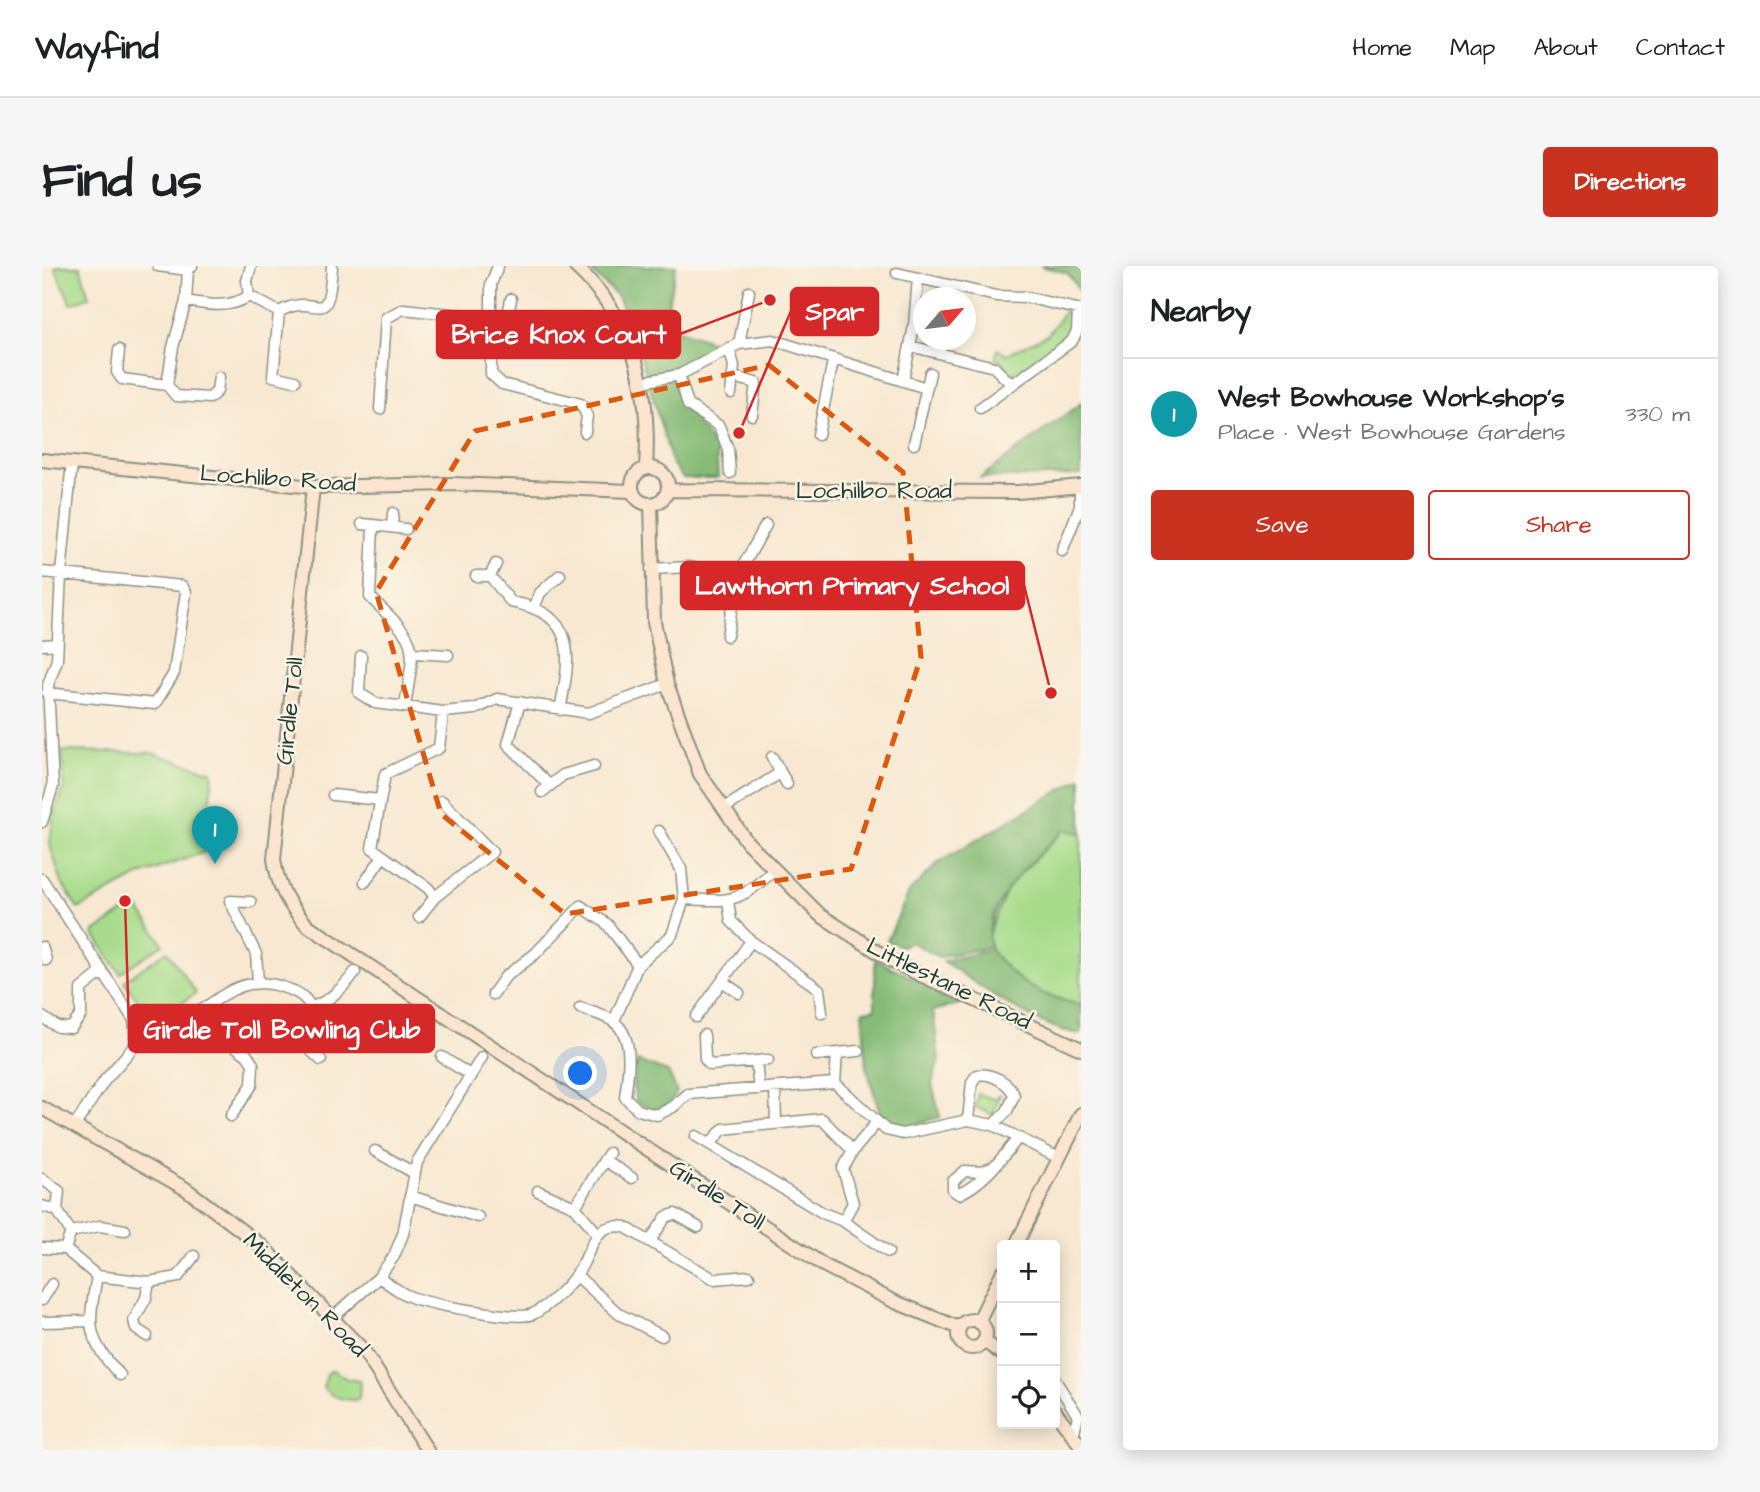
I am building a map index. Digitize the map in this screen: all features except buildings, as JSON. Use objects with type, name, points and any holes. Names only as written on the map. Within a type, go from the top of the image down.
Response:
[{"type":"street","points":[[158,266],[190,268],[186,302],[173,347],[167,385]]},
{"type":"street","points":[[249,296],[247,281],[251,266]]},
{"type":"street","points":[[279,312],[293,304],[321,307],[327,304],[330,299],[332,266]]},
{"type":"street","points":[[498,266],[491,284],[491,374],[502,384],[581,404],[587,416],[585,432]]},
{"type":"street","points":[[575,266],[618,317],[636,352],[642,382],[651,468],[667,480],[668,490],[661,500],[651,504],[642,502],[632,486],[651,468]]},
{"type":"street","points":[[897,273],[996,296],[1025,297],[1080,310],[1077,331],[1072,341],[980,408]]},
{"type":"street","points":[[903,381],[918,278]]},
{"type":"street","points":[[731,393],[734,346],[749,292]]},
{"type":"street","points":[[186,302],[226,306],[236,305],[249,296]]},
{"type":"street","points":[[249,296],[279,312]]},
{"type":"street","points":[[380,409],[386,318],[403,309],[507,320],[510,318],[510,299]]},
{"type":"street","points":[[279,312],[273,376],[295,381]]},
{"type":"street","points":[[642,382],[678,374],[734,346],[773,341],[926,388]]},
{"type":"street","points":[[910,346],[994,367],[1011,384]]},
{"type":"street","points":[[119,349],[119,377],[167,385],[177,396],[210,398],[217,391],[219,377]]},
{"type":"street","points":[[818,435],[833,361]]},
{"type":"street","points":[[914,444],[930,373]]},
{"type":"street","points":[[678,374],[688,405],[719,426],[728,449],[730,473]]},
{"type":"street","points":[[734,377],[756,383],[752,415]]},
{"type":"street","name":"Lochlibo Road","points":[[42,460],[313,487],[452,484],[598,488],[632,486]]},
{"type":"street","points":[[42,821],[53,786],[47,753],[47,693],[57,660],[61,574],[72,462]]},
{"type":"street","name":"Lochilbo Road","points":[[668,490],[1018,492],[1081,486],[1080,506],[1062,551]]},
{"type":"street","name":"Girdle Toll","points":[[313,487],[274,859],[281,891],[307,925],[825,1265],[893,1301],[959,1328]]},
{"type":"street","name":"Littlestane Road","points":[[651,504],[654,622],[667,684],[700,774],[747,842],[820,915],[895,963],[1081,1049]]},
{"type":"street","points":[[392,527],[393,513]]},
{"type":"street","points":[[405,529],[367,525],[370,597],[405,631],[414,653],[405,706]]},
{"type":"street","points":[[727,636],[737,577],[766,525]]},
{"type":"street","points":[[491,576],[496,564]]},
{"type":"street","points":[[651,569],[690,567],[737,577]]},
{"type":"street","points":[[42,572],[182,586],[186,592],[174,673],[155,704],[47,693]]},
{"type":"street","points":[[535,606],[540,593],[560,575]]},
{"type":"street","points":[[476,576],[491,576]]},
{"type":"street","points":[[491,576],[511,602],[535,606],[555,621],[568,649],[569,668],[560,710]]},
{"type":"street","points":[[42,645],[57,644]]},
{"type":"street","points":[[414,653],[448,655]]},
{"type":"street","points":[[361,656],[359,693],[362,697],[375,702],[443,712],[475,709],[497,699],[589,713],[667,684]]},
{"type":"street","points":[[520,702],[508,744],[546,789],[564,775],[594,766]]},
{"type":"street","points":[[435,898],[428,888],[372,848],[385,774],[439,748],[443,712]]},
{"type":"street","points":[[772,757],[786,784]]},
{"type":"street","points":[[723,808],[780,773]]},
{"type":"street","points":[[333,795],[380,800]]},
{"type":"street","points":[[419,917],[435,898],[492,852],[442,801]]},
{"type":"street","points":[[614,1021],[638,965],[672,935],[684,899],[681,869],[659,831]]},
{"type":"street","points":[[365,881],[383,856]]},
{"type":"street","points":[[684,899],[728,901],[747,895],[774,870]]},
{"type":"street","points":[[42,879],[134,1020],[136,1044],[105,1080],[75,1125]]},
{"type":"street","points":[[251,902],[230,901],[256,954],[258,982]]},
{"type":"street","points":[[728,901],[731,921],[751,941],[819,989],[822,1013]]},
{"type":"street","points":[[493,994],[506,977],[536,954],[581,906],[607,924],[638,965]]},
{"type":"street","points":[[696,1017],[751,941]]},
{"type":"street","points":[[42,947],[46,960]]},
{"type":"street","points":[[42,1017],[58,1027],[71,1028],[80,1015],[81,989],[102,972]]},
{"type":"street","points":[[311,1007],[320,1005],[345,986],[355,972]]},
{"type":"street","points":[[722,981],[738,993]]},
{"type":"street","points":[[135,1037],[158,1034],[230,989],[258,982],[296,992],[311,1007],[313,1023],[304,1044],[321,1060]]},
{"type":"street","points":[[580,1008],[614,1021],[625,1038],[630,1062],[625,1097],[638,1110],[657,1115],[673,1107],[688,1094],[835,1083],[886,1129],[903,1134],[968,1120],[993,1125],[1059,1158]]},
{"type":"street","points":[[197,1012],[213,1030],[247,1055],[253,1064],[252,1085],[231,1116]]},
{"type":"street","points":[[704,1035],[705,1059],[710,1065],[768,1060]]},
{"type":"street","points":[[816,1055],[859,1051]]},
{"type":"street","points":[[835,1083],[837,1053]]},
{"type":"street","points":[[442,1057],[470,1076]]},
{"type":"street","points":[[331,1319],[379,1277],[400,1244],[417,1162],[482,1057]]},
{"type":"street","points":[[756,1062],[759,1088]]},
{"type":"street","points":[[968,1120],[972,1082],[977,1075],[986,1074],[1009,1085],[1014,1096],[1007,1111],[993,1125]]},
{"type":"street","points":[[775,1087],[776,1123]]},
{"type":"street","name":"Middleton Road","points":[[42,1108],[186,1189],[251,1238],[364,1351],[427,1450]]},
{"type":"street","points":[[1018,1240],[1081,1114]]},
{"type":"street","points":[[711,1143],[723,1129],[822,1119],[853,1151]]},
{"type":"street","points":[[843,1221],[853,1203],[843,1169],[853,1151],[877,1122]]},
{"type":"street","points":[[696,1136],[753,1172],[843,1221],[888,1252]]},
{"type":"street","points":[[994,1167],[1018,1138]]},
{"type":"street","points":[[375,1151],[414,1173]]},
{"type":"street","points":[[575,1207],[607,1156],[632,1178]]},
{"type":"street","points":[[42,1179],[59,1191],[57,1210],[71,1232]]},
{"type":"street","points":[[538,1191],[575,1207],[597,1233]]},
{"type":"street","points":[[410,1196],[478,1217]]},
{"type":"street","points":[[42,1206],[57,1210]]},
{"type":"street","points":[[650,1241],[666,1217],[675,1214],[698,1227]]},
{"type":"street","points":[[379,1277],[411,1297],[514,1317],[526,1316],[546,1305],[576,1275],[597,1233],[616,1225],[625,1227],[684,1264],[714,1279],[749,1276]]},
{"type":"street","points":[[71,1232],[100,1226],[125,1230]]},
{"type":"street","points":[[65,1249],[71,1232]]},
{"type":"street","points":[[42,1248],[65,1249],[97,1276],[149,1282],[178,1277],[194,1255]]},
{"type":"street","points":[[576,1275],[619,1314],[662,1336]]},
{"type":"street","points":[[97,1276],[89,1321],[99,1352],[120,1375]]},
{"type":"street","points":[[147,1336],[136,1329],[134,1320],[146,1298],[149,1282]]},
{"type":"street","points":[[978,1322],[997,1283]]},
{"type":"street","points":[[42,1300],[52,1284]]},
{"type":"street","points":[[42,1322],[89,1321]]},
{"type":"street","points":[[965,1322],[978,1322],[984,1328],[984,1341],[972,1348],[963,1345],[958,1336],[959,1328],[965,1322]]},
{"type":"street","points":[[984,1341],[997,1350]]},
{"type":"street","points":[[1060,1388],[1077,1416],[1077,1440]]},
{"type":"street","points":[[1060,1418],[1077,1440]]},
{"type":"highlighted area","points":[[769,365],[903,472],[921,657],[851,869],[565,914],[441,814],[376,592],[475,431]]},
{"type":"green space","points":[[80,266],[89,297],[71,304],[55,268]]},
{"type":"green space","points":[[585,266],[676,266],[664,325],[714,342],[711,350],[670,371],[682,404],[716,448],[718,478],[683,478],[672,463],[633,330],[618,297]]},
{"type":"green space","points":[[1040,266],[1081,266],[1081,293],[1067,273]]},
{"type":"green space","points":[[1065,311],[1074,316],[1072,337],[1025,371],[1009,374],[1003,362],[996,360],[997,349],[1007,354],[1047,335]]},
{"type":"green space","points":[[1081,403],[1081,475],[980,478]]},
{"type":"green space","points":[[62,751],[152,753],[213,772],[205,852],[140,875],[78,909],[62,883],[50,845],[53,816],[64,788]]},
{"type":"green space","points":[[1081,778],[1081,833],[1064,830],[1013,882],[994,914],[989,930],[990,947],[939,957],[911,942],[901,946],[887,941],[909,892],[938,863]]},
{"type":"green space","points":[[1064,830],[1081,833],[1081,1005],[1032,990],[1006,971],[991,950],[988,934],[1009,885]]},
{"type":"green space","points":[[136,904],[163,944],[120,973],[93,933]]},
{"type":"green space","points":[[991,950],[1009,971],[1041,993],[1081,1005],[1081,1034],[1046,1024],[1028,1015],[991,994],[943,961]]},
{"type":"green space","points":[[167,951],[196,993],[153,1023],[124,981]]},
{"type":"green space","points":[[875,959],[963,1003],[933,1011],[939,1060],[932,1084],[940,1117],[905,1127],[880,1113],[867,1069],[862,1011],[875,1009]]},
{"type":"green space","points":[[637,1061],[668,1072],[677,1092],[669,1104],[653,1110],[636,1101],[633,1086]]},
{"type":"green space","points":[[978,1094],[993,1099],[1000,1095],[993,1115],[976,1107]]},
{"type":"green space","points":[[333,1370],[347,1379],[360,1381],[359,1399],[340,1398],[326,1391],[323,1387],[328,1373]]},
{"type":"place","name":"Brice Knox Court","points":[[770,300]]},
{"type":"place","name":"Spar","points":[[739,433]]},
{"type":"place","name":"Lawthorn Primary School","points":[[1051,693]]},
{"type":"place","name":"West Bowhouse Workshop's","points":[[215,864]]},
{"type":"place","name":"Girdle Toll Bowling Club","points":[[125,901]]}]
